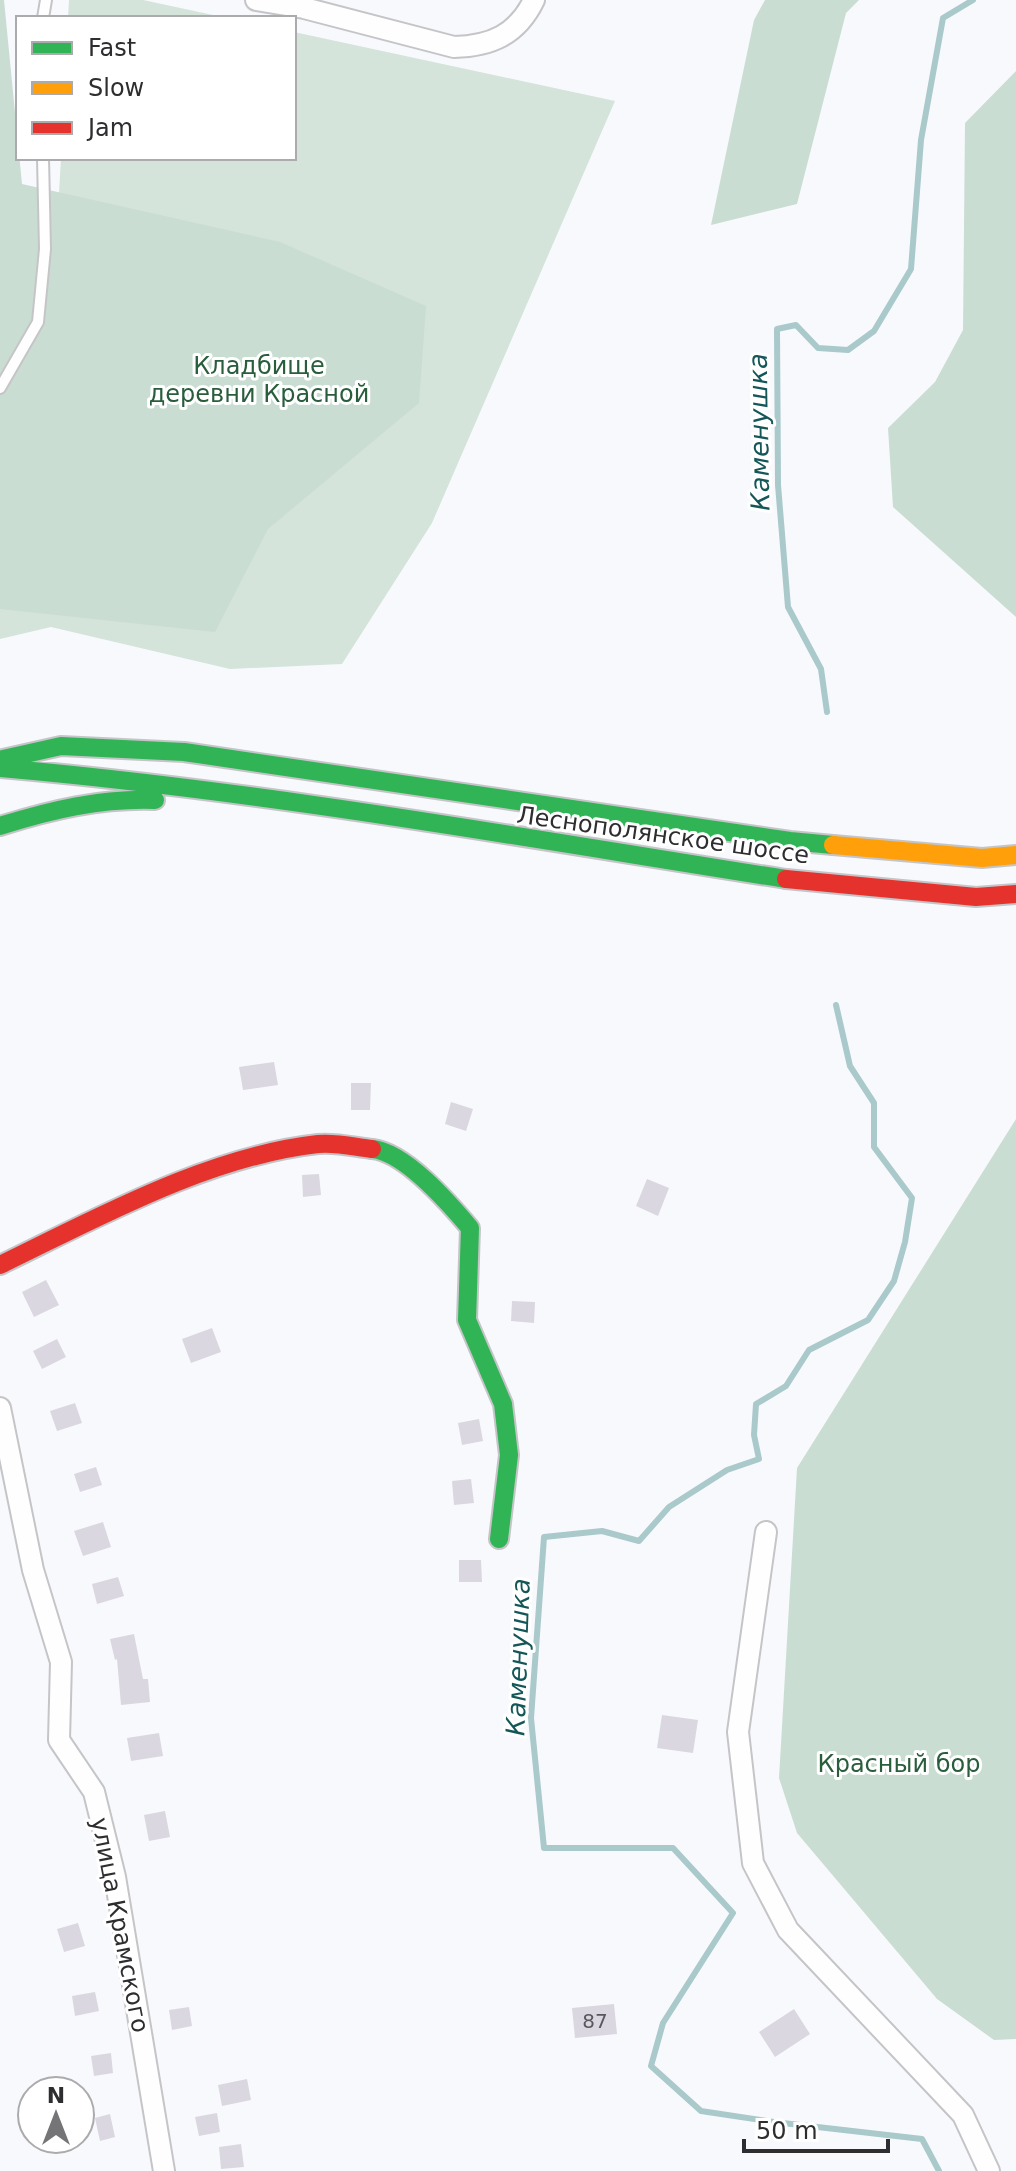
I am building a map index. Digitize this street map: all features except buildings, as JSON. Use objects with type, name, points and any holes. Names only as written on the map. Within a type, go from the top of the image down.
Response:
[{"type":"main road","points":[[0,746],[61,746]]},
{"type":"main road","points":[[0,759],[61,746]]},
{"type":"main road","name":"Леснополянское шоссе","points":[[61,746],[184,752],[790,841],[982,858],[1016,855]]},
{"type":"main road","points":[[0,768],[113,778],[305,804]]},
{"type":"main road","points":[[0,826],[87,801],[134,798],[305,804]]},
{"type":"main road","name":"Леснополянское шоссе","points":[[305,804],[789,879],[976,897],[1016,894]]},
{"type":"main road","points":[[0,1265],[142,1197],[243,1159],[320,1143],[384,1150],[440,1192],[470,1228],[467,1320],[503,1404],[509,1455],[499,1539]]},
{"type":"street","points":[[256,0],[304,8],[454,47],[491,42],[516,28],[534,0]]},
{"type":"street","name":"улица Крамского","points":[[0,1408],[33,1570],[61,1662],[59,1740],[94,1792],[115,1877],[164,2171]]},
{"type":"street","points":[[766,1532],[738,1732],[753,1863],[788,1930],[963,2115],[989,2171]]},
{"type":"lane","points":[[0,388],[38,322],[45,249],[43,160]]},
{"type":"green space","points":[[0,0],[4,0],[16,123],[16,160],[20,160],[22,184],[280,242],[426,306],[419,403],[268,529],[215,632],[0,609]]},
{"type":"green space","points":[[69,0],[143,0],[218,16],[68,16]]},
{"type":"green space","points":[[765,0],[859,0],[846,13],[797,204],[711,225],[754,20]]},
{"type":"green space","name":"Кладбище деревни Красной","points":[[296,32],[615,101],[432,523],[342,664],[230,669],[51,627],[0,639],[0,441],[52,317],[61,160],[296,160]]},
{"type":"green space","points":[[1016,71],[1016,617],[893,507],[888,428],[935,382],[963,330],[965,123]]},
{"type":"green space","name":"Красный бор","points":[[1016,1119],[1016,2039],[994,2040],[937,1999],[797,1833],[779,1778],[797,1468]]},
{"type":"waterway","name":"Каменушка","points":[[827,712],[821,669],[788,607],[778,485],[777,329],[796,325],[818,348],[848,350],[874,331],[911,269],[921,140],[943,18],[973,0]]},
{"type":"waterway","name":"Каменушка","points":[[836,1005],[850,1066],[874,1103],[874,1147],[912,1198],[905,1242],[894,1281],[868,1320],[809,1350],[786,1386],[756,1404],[754,1435],[759,1459],[727,1470],[669,1507],[639,1541],[602,1531],[544,1537],[531,1718],[544,1848],[673,1848],[733,1913],[663,2023],[651,2066],[701,2111],[922,2139],[939,2171]]},
{"type":"traffic: fast","points":[[3,759],[61,746],[184,752],[833,845]]},
{"type":"traffic: fast","points":[[0,768],[296,802],[786,879]]},
{"type":"traffic: fast","points":[[0,826],[76,806],[155,800]]},
{"type":"traffic: fast","points":[[372,1149],[385,1152],[412,1169],[470,1228],[467,1320],[503,1404],[509,1455],[499,1539]]},
{"type":"traffic: slow","points":[[833,845],[982,858],[1016,855]]},
{"type":"traffic: jam","points":[[786,879],[976,897],[1016,894]]},
{"type":"traffic: jam","points":[[0,1265],[154,1191],[236,1161],[318,1144],[372,1149]]}]
